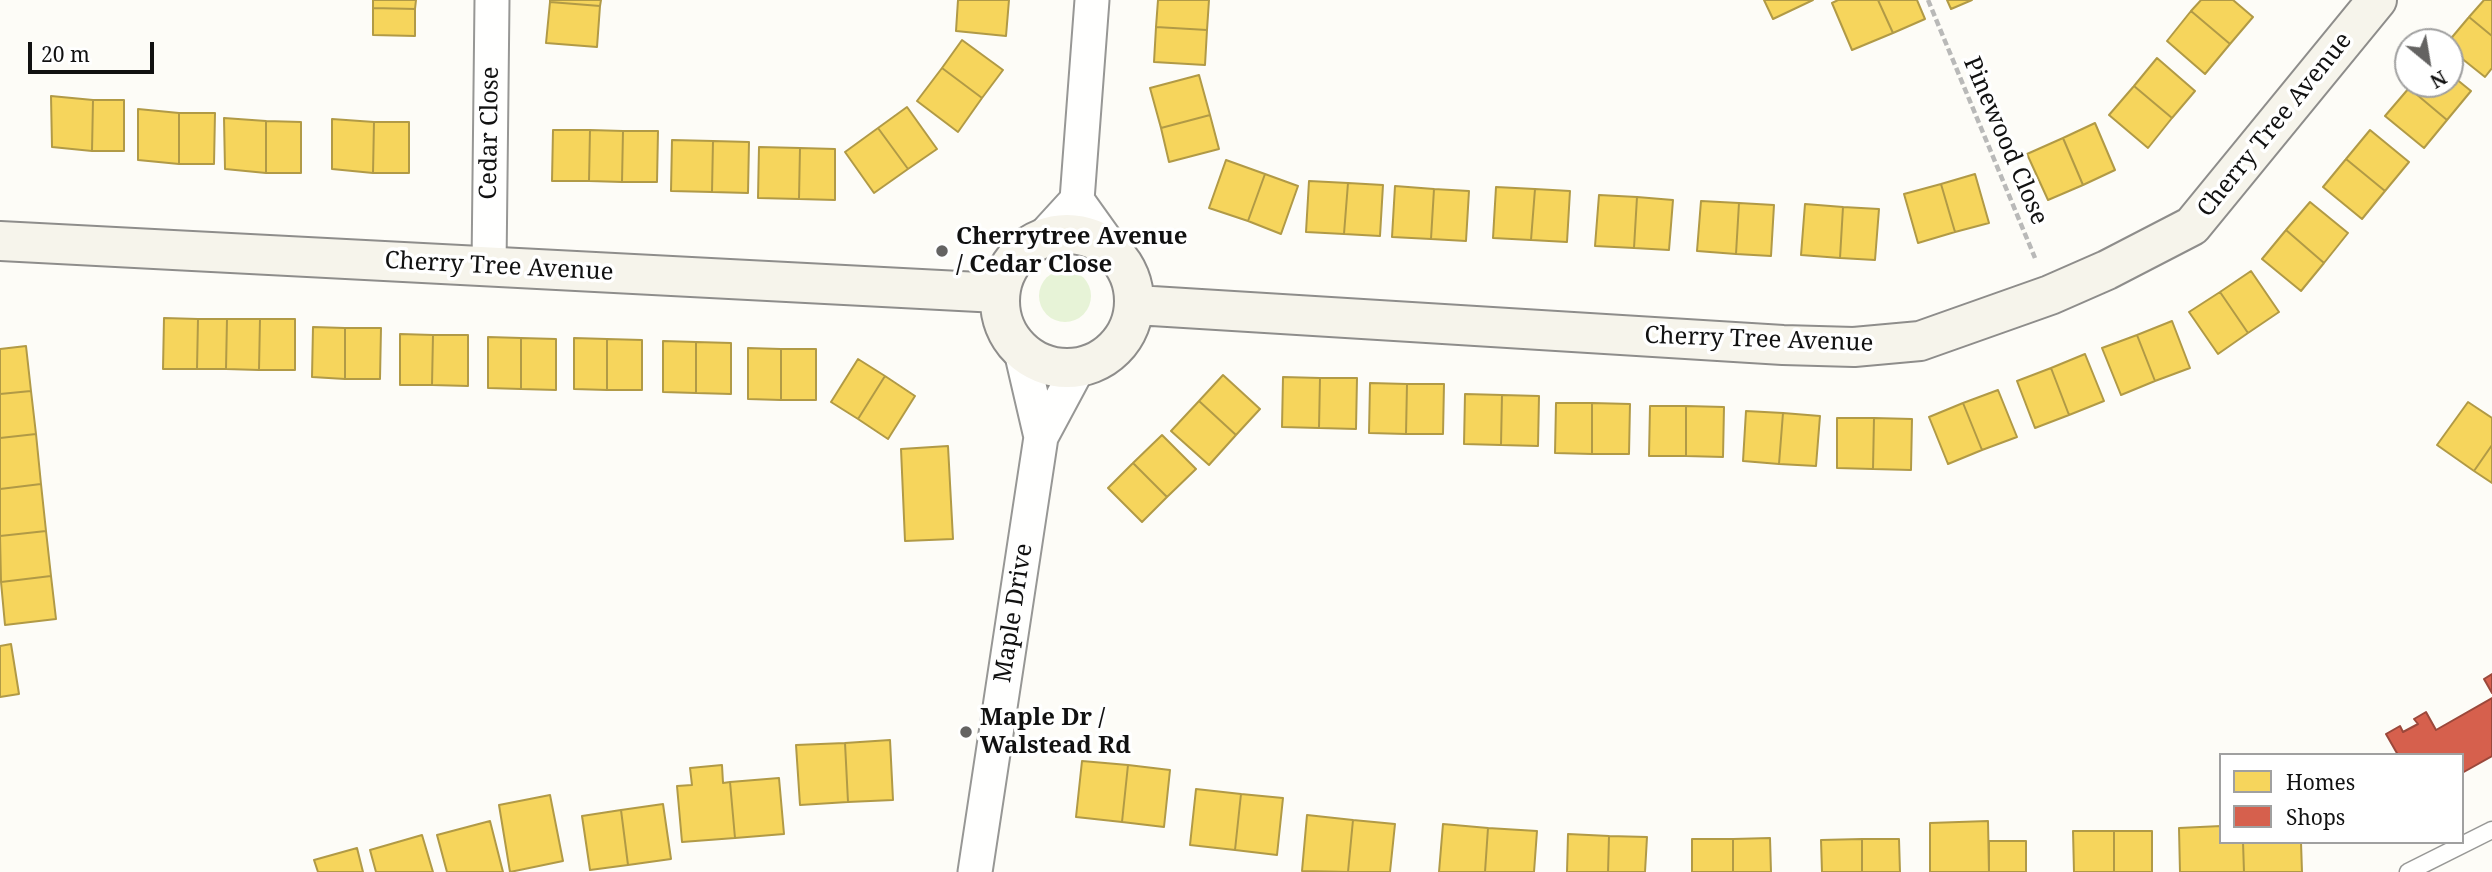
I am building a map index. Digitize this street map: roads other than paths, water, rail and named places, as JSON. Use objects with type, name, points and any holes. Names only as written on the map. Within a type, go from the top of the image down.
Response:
[{"type":"street","name":"Cedar Close","points":[[489,267],[492,0]]},
{"type":"street","points":[[999,293],[1006,271],[1016,255],[1044,236],[1077,200],[1092,0]]},
{"type":"street","name":"Cherry Tree Avenue","points":[[1136,305],[1769,344],[1854,347],[1920,341],[2050,295],[2192,226],[2377,0]]},
{"type":"street","points":[[1021,351],[1043,365],[1078,368],[1102,359],[1127,334],[1136,305],[1133,281],[1077,200]]},
{"type":"street","points":[[1044,236],[1084,235],[1112,249]]},
{"type":"street","name":"Cherry Tree Avenue","points":[[0,241],[999,293]]},
{"type":"street","name":"Maple Drive","points":[[999,293],[1003,325],[1021,351],[1041,437]]},
{"type":"street","name":"Maple Drive","points":[[975,872],[1041,437],[1078,368]]},
{"type":"lane","points":[[2408,872],[2492,830]]},
{"type":"place","name":"Cherrytree Avenue / Cedar Close","points":[[942,251]]},
{"type":"place","name":"Maple Dr / Walstead Rd","points":[[966,732]]}]
